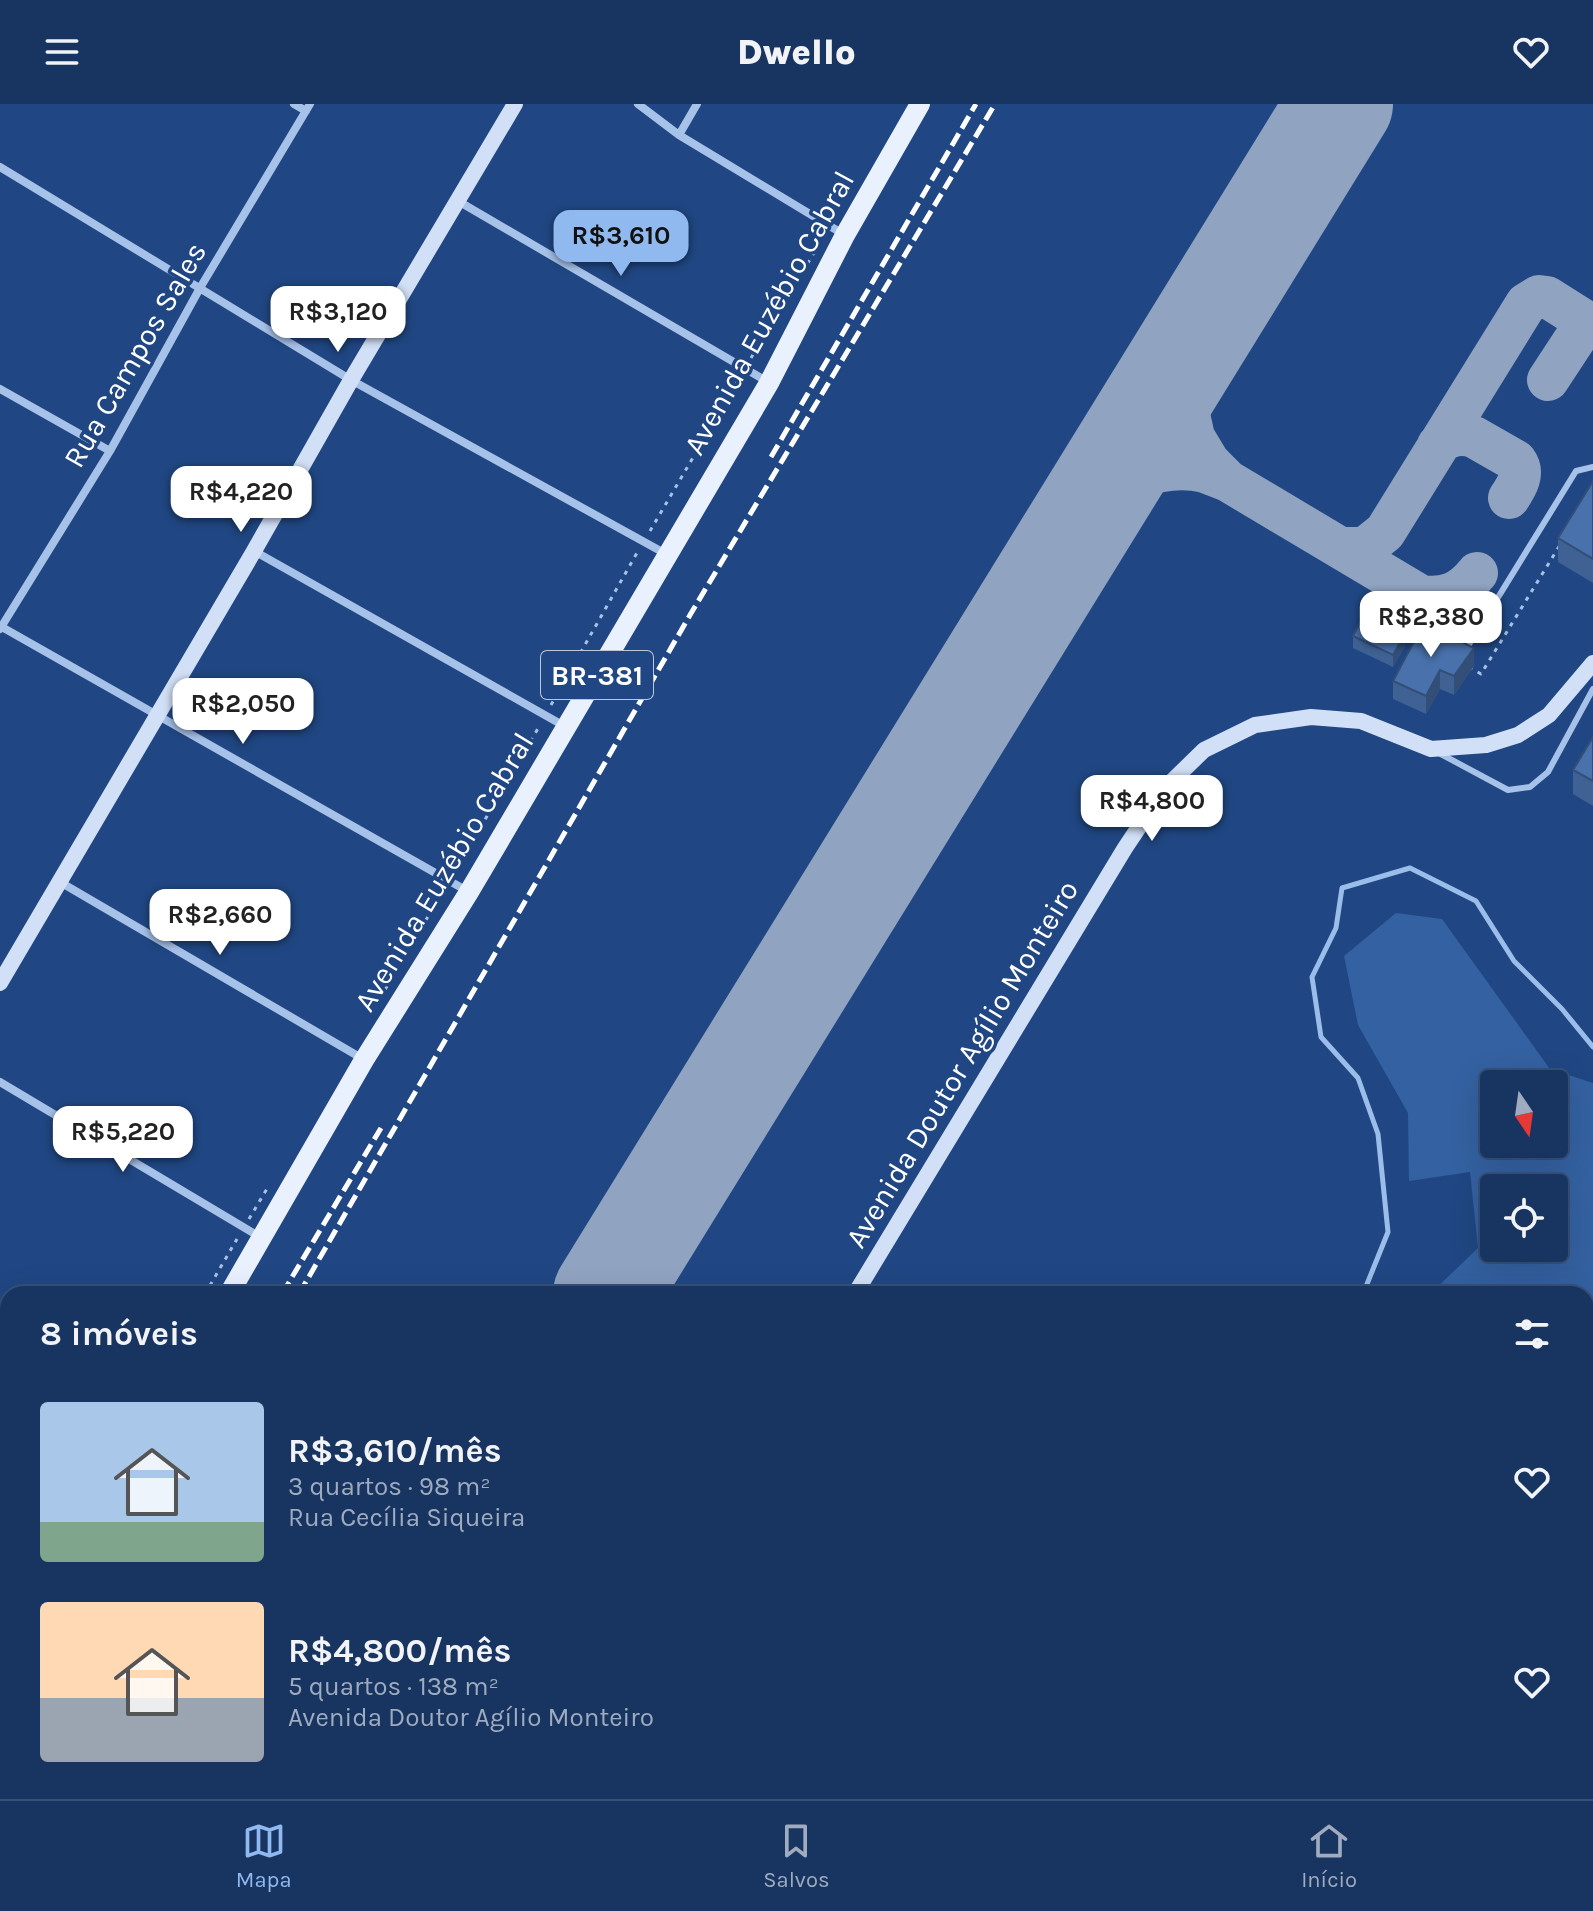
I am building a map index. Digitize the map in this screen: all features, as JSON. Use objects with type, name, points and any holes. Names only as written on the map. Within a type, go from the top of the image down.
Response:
[{"type":"main road","name":"Avenida Euzébio Cabral","points":[[232,1286],[253,1233],[469,892],[769,383],[845,235],[920,104]]},
{"type":"street","points":[[294,104],[308,108]]},
{"type":"street","points":[[0,983],[515,104]]},
{"type":"street","points":[[638,104],[679,135],[845,235]]},
{"type":"street","points":[[679,135],[697,104]]},
{"type":"street","name":"Rua Campos Sales","points":[[0,628],[110,451],[200,288],[308,108]]},
{"type":"street","points":[[0,167],[351,380],[667,555]]},
{"type":"street","points":[[458,201],[769,383]]},
{"type":"street","points":[[0,389],[110,451]]},
{"type":"street","points":[[254,551],[567,727]]},
{"type":"street","points":[[0,628],[469,892]]},
{"type":"street","name":"Avenida Doutor Agílio Monteiro","points":[[860,1286],[1125,848],[1165,788],[1204,750],[1255,725],[1311,717],[1361,721],[1431,749],[1486,745],[1518,735],[1549,715],[1593,663]]},
{"type":"street","points":[[60,882],[364,1060]]},
{"type":"street","points":[[0,1082],[253,1233]]},
{"type":"lane","points":[[1459,661],[1576,471],[1591,469]]},
{"type":"lane","points":[[1431,749],[1508,790],[1530,787],[1548,772],[1593,689]]},
{"type":"path","points":[[377,1003],[814,252]]},
{"type":"path","points":[[1459,661],[1481,674],[1562,541]]},
{"type":"path","points":[[211,1286],[253,1233],[268,1187]]},
{"type":"shaded area","points":[[1396,913],[1442,919],[1553,1070],[1480,1070],[1480,1158],[1568,1158],[1568,1075],[1593,1083],[1593,1286],[1438,1286],[1478,1248],[1470,1172],[1409,1181],[1408,1113],[1358,1025],[1344,956]]},
{"type":"building","points":[[1593,481],[1593,559],[1558,538]]},
{"type":"building","points":[[1364,615],[1405,634],[1393,655],[1353,636]]},
{"type":"building","points":[[1424,623],[1474,648],[1454,676],[1440,670],[1426,696],[1393,681]]},
{"type":"building","points":[[1593,737],[1593,781],[1573,770]]},
{"type":"waterway","points":[[1366,1286],[1388,1232],[1378,1134],[1358,1078],[1321,1037],[1312,977],[1336,928],[1342,888],[1410,868],[1476,901],[1514,961],[1562,1009],[1593,1047]]},
{"type":"taxiway","points":[[1342,548],[1365,548],[1385,532],[1526,304],[1539,296],[1547,297],[1593,326]]},
{"type":"taxiway","points":[[1208,317],[1187,369],[1186,401],[1194,437],[1209,462],[1228,481],[1421,596],[1452,593],[1477,573]]},
{"type":"taxiway","points":[[1548,380],[1586,322]]},
{"type":"taxiway","points":[[1438,445],[1450,437],[1474,437],[1516,461],[1520,475],[1509,498]]},
{"type":"taxiway","points":[[1082,522],[1114,491],[1149,474],[1194,470],[1228,481]]},
{"type":"runway","points":[[611,1286],[1340,104]]},
{"type":"railway","points":[[771,457],[976,104]]},
{"type":"railway","points":[[304,1286],[690,615],[995,104]]},
{"type":"railway","points":[[287,1286],[381,1128]]}]
